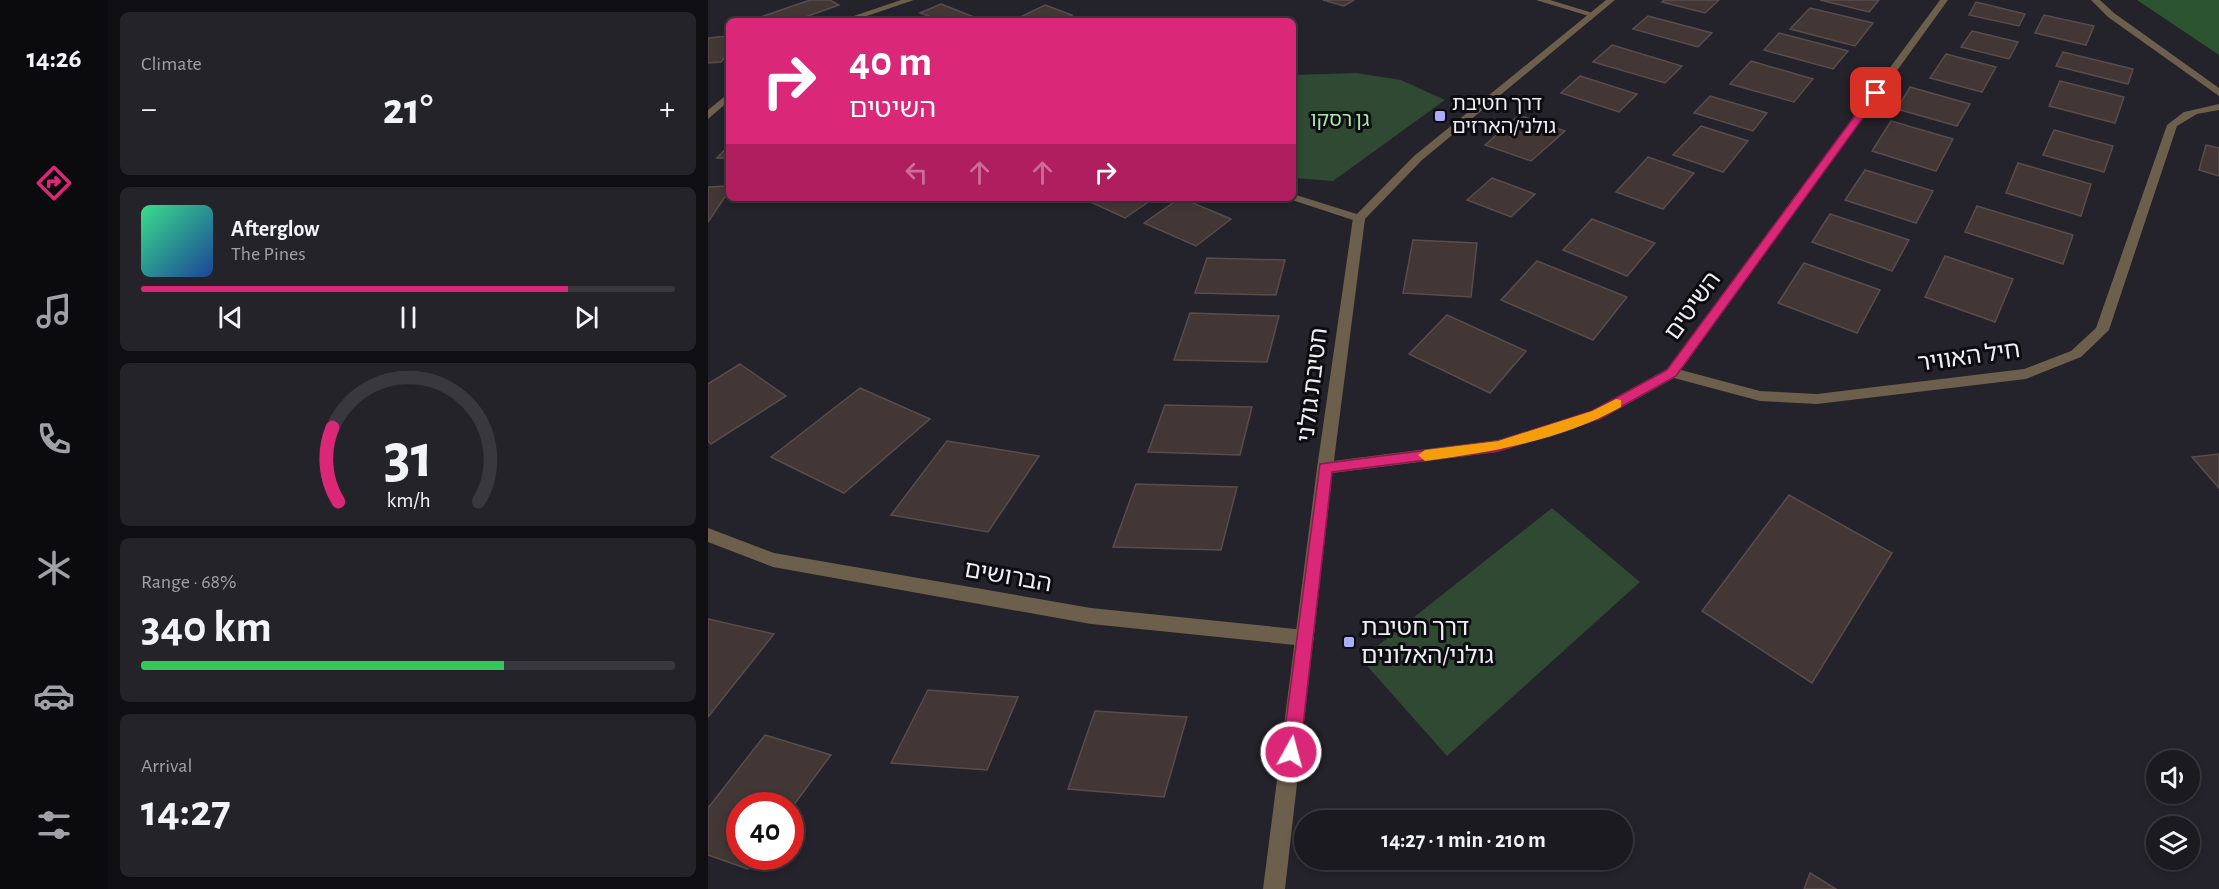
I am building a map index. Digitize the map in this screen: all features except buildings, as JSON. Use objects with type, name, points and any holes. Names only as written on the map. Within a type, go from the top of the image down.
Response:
[{"type":"street","points":[[853,18],[910,0]]},
{"type":"street","points":[[1540,0],[1592,14]]},
{"type":"street","points":[[1296,198],[1359,218],[1418,158],[1611,0]]},
{"type":"street","name":"השיטים","points":[[1325,468],[1498,446],[1596,415],[1672,373],[1944,0]]},
{"type":"street","points":[[2095,0],[2111,15],[2219,93]]},
{"type":"street","points":[[708,116],[726,99]]},
{"type":"street","name":"חיל האוויר","points":[[1672,373],[1760,396],[1817,399],[2026,374],[2076,354],[2102,330],[2172,125],[2180,117],[2196,110],[2219,107]]},
{"type":"street","name":"חטיבת גולני","points":[[1274,889],[1325,468],[1359,218]]},
{"type":"street","name":"הברושים","points":[[708,535],[773,560],[1091,616],[1305,638]]},
{"type":"green space","points":[[2137,0],[2219,0],[2219,55]]},
{"type":"green space","name":"גן רסקו","points":[[1356,73],[1401,80],[1445,100],[1333,181],[1296,178],[1296,75]]},
{"type":"green space","points":[[1552,508],[1640,582],[1447,756],[1361,659]]},
{"type":"slow traffic","points":[[1425,455],[1498,446],[1596,415],[1616,404]]},
{"type":"place","name":"דרך חטיבת גולני/הארזים","points":[[1440,116]]},
{"type":"place","name":"דרך חטיבת גולני/האלונים","points":[[1349,642]]},
{"type":"route","points":[[1291,752],[1325,468],[1498,446],[1596,415],[1672,373],[1876,93]]}]
